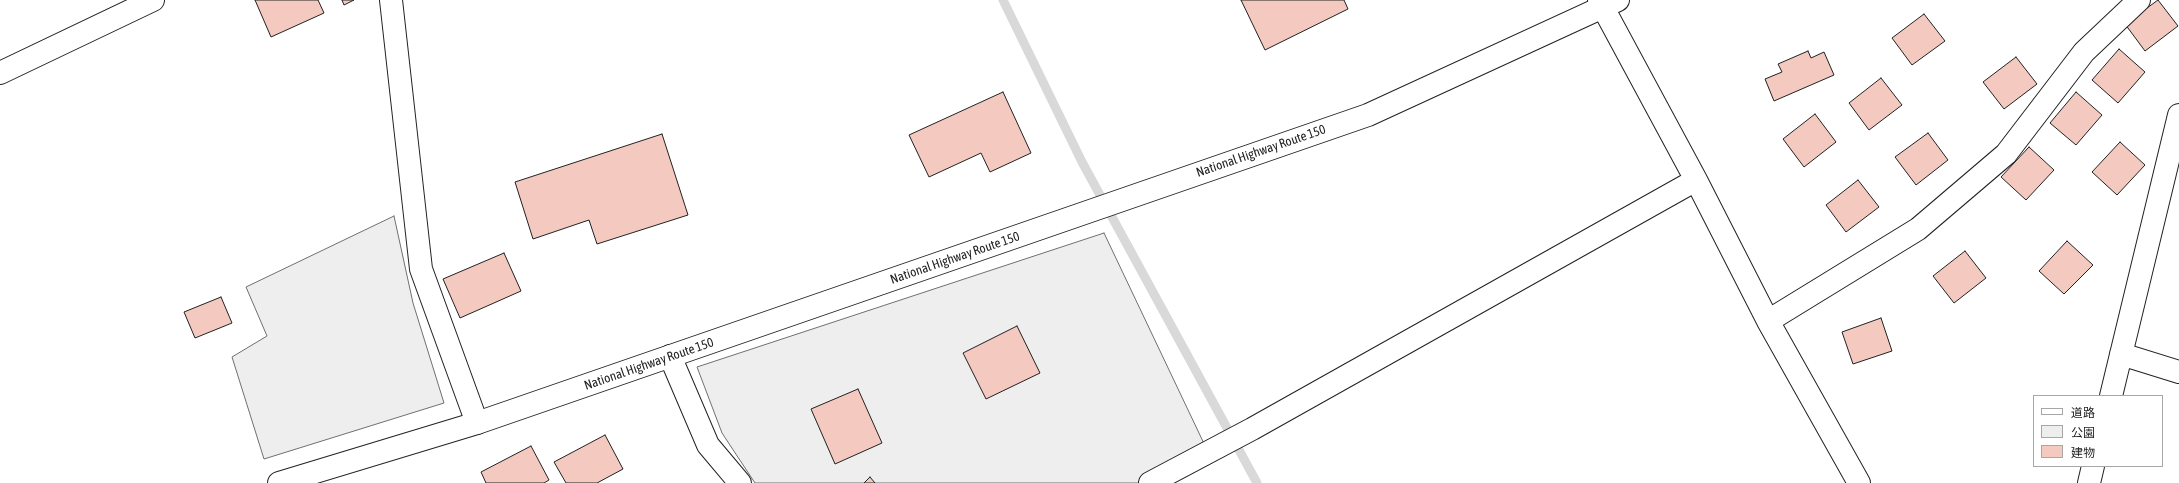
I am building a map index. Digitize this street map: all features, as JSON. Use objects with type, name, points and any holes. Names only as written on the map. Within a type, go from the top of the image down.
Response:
[{"type":"main road","points":[[0,73],[153,0]]},
{"type":"main road","points":[[391,0],[421,269],[478,423]]},
{"type":"main road","points":[[1768,321],[1918,229],[2006,154],[2084,52],[2139,0]]},
{"type":"main road","points":[[1607,3],[1768,321],[1859,483]]},
{"type":"main road","name":"National Highway Route 150","points":[[279,483],[478,423],[1368,115],[1607,3]]},
{"type":"main road","points":[[2111,395],[2179,115]]},
{"type":"main road","points":[[1150,483],[1252,429],[1696,180]]},
{"type":"main road","points":[[2121,354],[2179,372]]},
{"type":"main road","points":[[670,356],[708,445],[740,483]]},
{"type":"main road","points":[[2089,483],[2093,467]]},
{"type":"green space","points":[[394,216],[413,303],[444,403],[264,459],[232,357],[267,336],[246,287]]},
{"type":"green space","points":[[1104,233],[1208,452],[1150,483],[755,483],[722,433],[697,367]]},
{"type":"building","points":[[255,0],[318,0],[324,13],[271,37]]},
{"type":"building","points":[[342,0],[354,0],[344,5]]},
{"type":"building","points":[[1241,0],[1344,0],[1348,9],[1265,50]]},
{"type":"building","points":[[2158,0],[2178,26],[2145,51],[2125,24]]},
{"type":"building","points":[[1924,14],[1945,41],[1912,65],[1892,38]]},
{"type":"building","points":[[2119,49],[2145,72],[2118,103],[2092,80]]},
{"type":"building","points":[[1808,51],[1811,58],[1824,52],[1834,75],[1774,101],[1765,79],[1782,72],[1778,64]]},
{"type":"building","points":[[2016,57],[2037,84],[2004,109],[1983,82]]},
{"type":"building","points":[[1881,78],[1902,105],[1869,130],[1849,103]]},
{"type":"building","points":[[1003,92],[1031,153],[990,172],[981,153],[929,177],[909,135]]},
{"type":"building","points":[[2076,92],[2102,115],[2076,145],[2050,123]]},
{"type":"building","points":[[1815,114],[1836,142],[1804,167],[1783,139]]},
{"type":"building","points":[[1928,133],[1948,160],[1916,185],[1895,157]]},
{"type":"building","points":[[662,134],[688,215],[597,244],[589,220],[533,239],[515,182]]},
{"type":"building","points":[[2120,142],[2145,165],[2117,195],[2092,172]]},
{"type":"building","points":[[2029,147],[2054,170],[2026,200],[2001,177]]},
{"type":"building","points":[[1858,180],[1879,207],[1846,232],[1826,205]]},
{"type":"building","points":[[2067,241],[2093,265],[2064,294],[2039,271]]},
{"type":"building","points":[[1965,251],[1986,278],[1954,303],[1933,276]]},
{"type":"building","points":[[504,253],[521,291],[460,318],[443,279]]},
{"type":"building","points":[[221,297],[232,323],[195,338],[184,312]]},
{"type":"building","points":[[1881,318],[1892,351],[1853,364],[1842,332]]},
{"type":"building","points":[[1017,326],[1040,373],[986,399],[963,353]]},
{"type":"building","points":[[858,389],[882,443],[835,464],[811,409]]},
{"type":"building","points":[[605,435],[623,469],[597,483],[566,483],[554,462]]},
{"type":"building","points":[[531,446],[549,480],[544,483],[486,483],[481,472]]},
{"type":"building","points":[[870,477],[875,483],[864,483]]},
{"type":"waterway","points":[[1003,0],[1082,162],[1257,483]]}]
